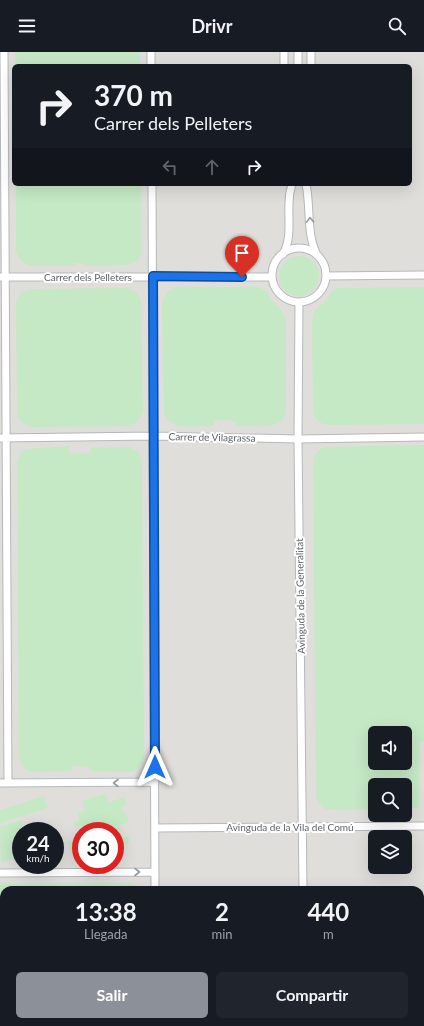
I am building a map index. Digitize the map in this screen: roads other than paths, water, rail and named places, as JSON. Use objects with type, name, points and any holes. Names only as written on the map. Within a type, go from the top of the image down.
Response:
[{"type":"street","points":[[4,52],[3,438],[8,783]]},
{"type":"street","points":[[151,52],[151,64]]},
{"type":"street","points":[[284,52],[284,64]]},
{"type":"street","points":[[298,52],[298,64]]},
{"type":"street","points":[[311,52],[311,64]]},
{"type":"street","points":[[152,186],[156,886]]},
{"type":"street","points":[[283,254],[300,248],[309,251],[322,261],[326,276],[320,291],[314,297],[307,301],[299,302],[283,298],[275,288],[272,277],[273,268],[277,260],[283,254],[289,237],[287,186]]},
{"type":"street","points":[[288,201],[292,186]]},
{"type":"street","points":[[306,186],[309,199]]},
{"type":"street","points":[[310,186],[310,237],[317,256]]},
{"type":"street","points":[[326,276],[424,275]]},
{"type":"street","name":"Carrer dels Pelleters","points":[[3,277],[272,277]]},
{"type":"street","name":"Avinguda de la Generalitat","points":[[299,302],[298,439],[303,886]]},
{"type":"street","name":"Carrer de Vilagrassa","points":[[3,438],[153,436],[298,439],[424,437]]},
{"type":"street","points":[[0,783],[155,782]]},
{"type":"street","name":"Avinguda de la Vila del Comú","points":[[156,828],[424,826]]},
{"type":"street","points":[[0,873],[155,872]]}]
